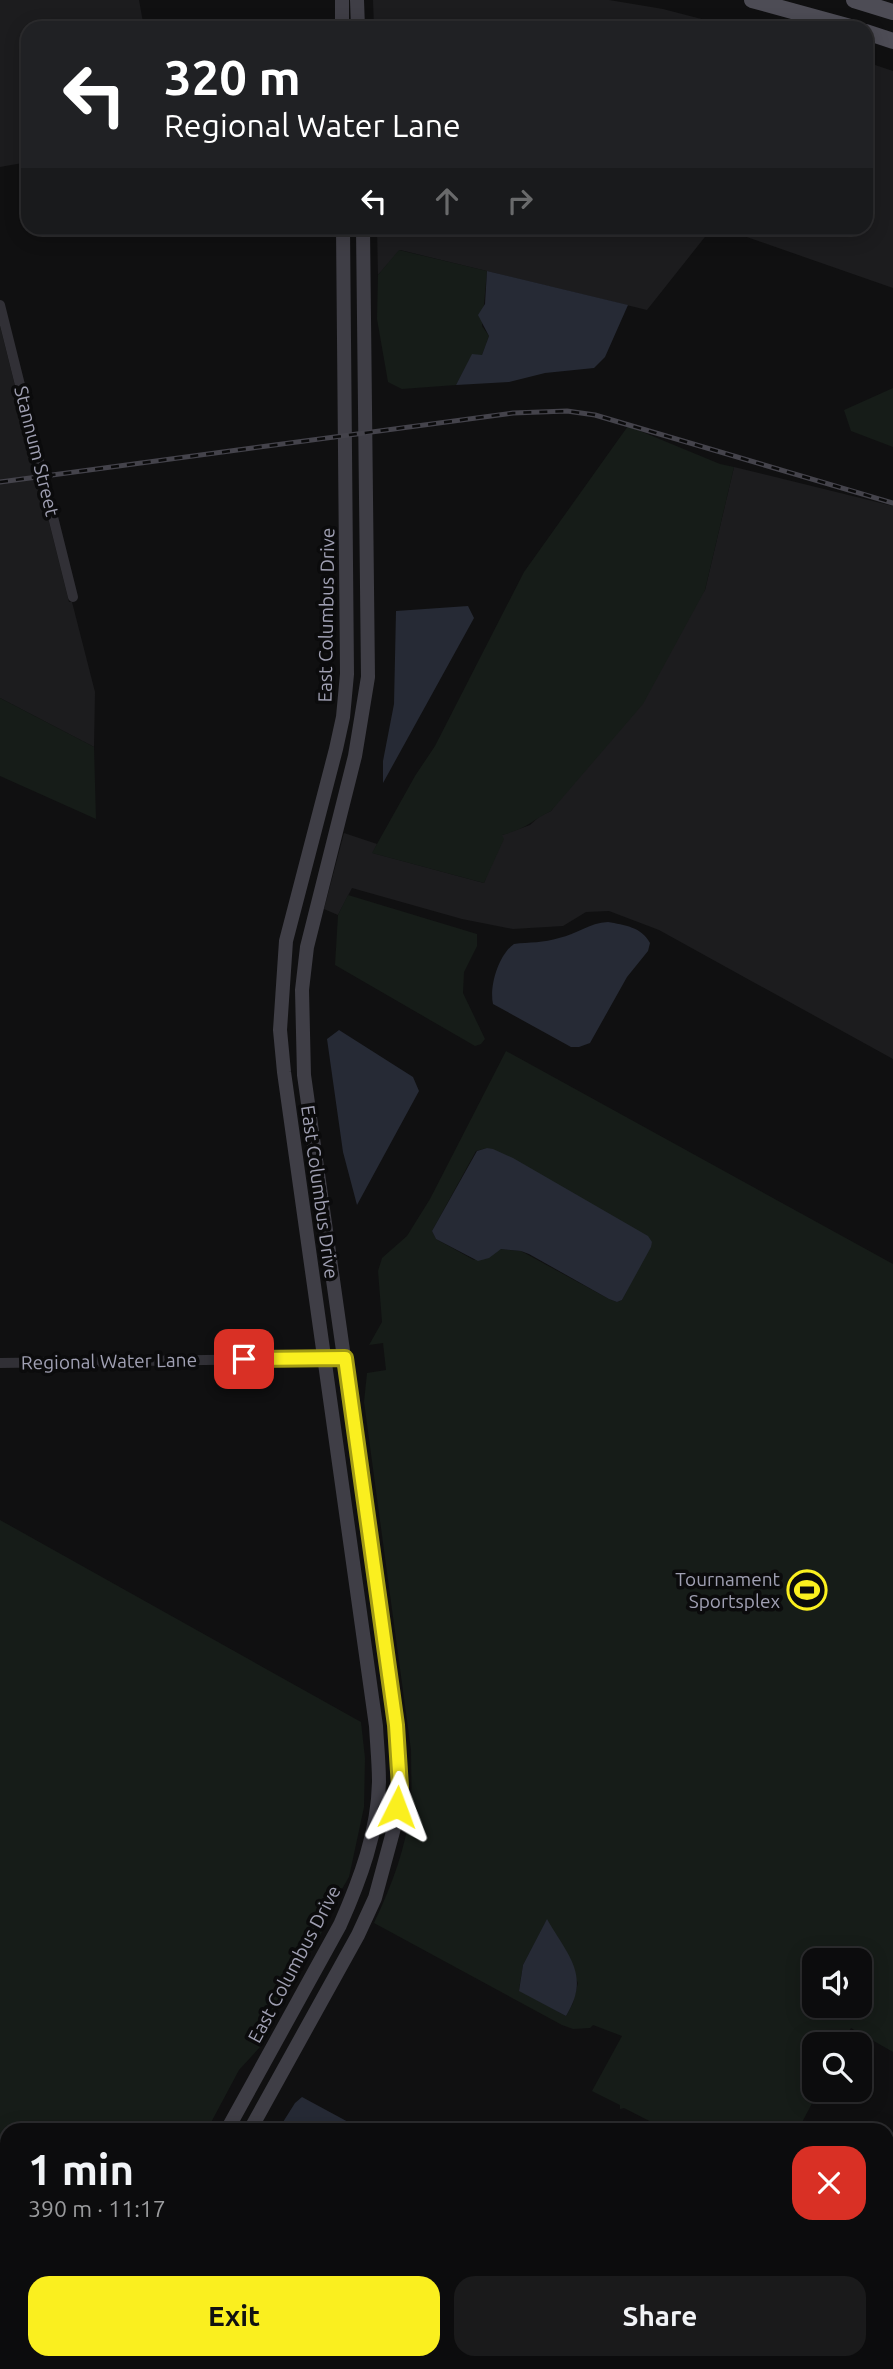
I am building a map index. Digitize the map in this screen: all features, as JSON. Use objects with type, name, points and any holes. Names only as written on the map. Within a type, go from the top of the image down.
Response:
[{"type":"main road","points":[[752,0],[828,21]]},
{"type":"main road","points":[[854,0],[893,12]]},
{"type":"main road","points":[[873,34],[893,41]]},
{"type":"street","points":[[342,0],[342,21]]},
{"type":"street","points":[[357,0],[358,21]]},
{"type":"street","name":"East Columbus Drive","points":[[231,2123],[341,1925],[367,1856],[379,1783],[376,1726],[280,1030],[286,941],[336,749],[343,717],[347,674],[343,235]]},
{"type":"street","name":"East Columbus Drive","points":[[254,2123],[358,1935],[375,1898],[392,1840],[400,1787],[396,1725],[304,1075],[302,1033],[306,947],[355,756],[368,677],[363,235]]},
{"type":"street","name":"Stannum Street","points":[[0,305],[73,597]]},
{"type":"street","points":[[305,863],[326,868]]},
{"type":"street","name":"Regional Water Lane","points":[[0,1363],[345,1358]]},
{"type":"shaded area","points":[[0,0],[139,0],[143,21],[21,21],[21,163],[0,167]]},
{"type":"shaded area","points":[[373,0],[609,0],[663,9],[709,21],[374,21]]},
{"type":"shaded area","points":[[873,64],[893,71],[893,288],[741,235],[873,235]]},
{"type":"shaded area","points":[[377,235],[706,235],[647,310],[400,250],[378,275]]},
{"type":"shaded area","points":[[399,250],[487,271],[482,326],[489,336],[482,355],[472,355],[456,385],[402,389],[388,382],[377,319],[378,275]]},
{"type":"shaded area","points":[[487,271],[628,305],[605,357],[594,368],[545,373],[509,382],[456,385],[472,354],[482,355],[489,336],[478,315],[485,304]]},
{"type":"shaded area","points":[[0,326],[69,602],[72,602],[95,692],[94,747],[0,698]]},
{"type":"shaded area","points":[[893,388],[893,447],[851,431],[844,410]]},
{"type":"shaded area","points":[[628,426],[720,464],[734,467],[705,590],[643,704],[551,811],[502,835],[504,839],[484,883],[372,853],[435,746],[524,572]]},
{"type":"shaded area","points":[[734,467],[893,506],[893,1059],[659,930],[609,911],[586,912],[563,926],[513,929],[462,919],[352,888],[338,915],[324,909],[344,833],[377,844],[373,853],[484,883],[502,835],[530,825],[551,811],[705,590]]},
{"type":"shaded area","points":[[468,606],[474,618],[383,783],[383,761],[394,704],[396,611]]},
{"type":"shaded area","points":[[0,698],[94,747],[96,819],[0,776]]},
{"type":"shaded area","points":[[348,895],[477,934],[477,946],[464,972],[463,993],[485,1039],[481,1044],[475,1046],[335,965],[338,915]]},
{"type":"shaded area","points":[[608,922],[637,930],[650,943],[648,951],[627,977],[590,1043],[571,1047],[493,1004],[492,988],[496,971],[504,955],[514,944],[553,940],[595,924]]},
{"type":"shaded area","points":[[339,1030],[413,1077],[419,1091],[357,1205],[343,1152],[327,1039]]},
{"type":"shaded area","points":[[506,1051],[893,1264],[893,2052],[872,2040],[872,2032],[858,2032],[851,2028],[849,2032],[802,2032],[802,2102],[813,2102],[802,2123],[653,2123],[624,2108],[620,2109],[620,2105],[592,2091],[622,2036],[593,2025],[590,2028],[573,2029],[562,2025],[374,1923],[402,1851],[411,1805],[411,1750],[364,1402],[367,1373],[386,1370],[383,1343],[369,1345],[382,1322],[378,1271],[382,1258],[407,1236],[430,1199]],"holes":[[[487,1148],[652,1242],[622,1300],[617,1302],[609,1299],[521,1251],[501,1249],[474,1260],[436,1239],[432,1231],[476,1151]],[[547,1920],[578,1983],[573,2003],[566,2016],[519,1990],[523,1965]]]},
{"type":"shaded area","points":[[487,1148],[513,1158],[648,1236],[652,1242],[651,1247],[622,1300],[617,1302],[609,1299],[521,1251],[501,1249],[489,1258],[478,1261],[436,1239],[432,1231],[477,1151]]},
{"type":"shaded area","points":[[0,1520],[361,1722],[365,1758],[364,1807],[349,1877],[332,1906],[319,1939],[276,2009],[260,2047],[239,2070],[211,2123],[0,2123]]},
{"type":"shaded area","points":[[547,1919],[569,1955],[577,1977],[577,1989],[566,2016],[519,1991],[523,1965]]},
{"type":"shaded area","points":[[302,2097],[350,2123],[282,2123]]},
{"type":"railway","points":[[0,482],[513,413],[567,411],[595,415],[893,503]]},
{"type":"place","name":"Tournament Sportsplex","points":[[807,1590]]},
{"type":"route","points":[[244,1359],[345,1358],[396,1725],[400,1787],[397,1807]]}]
